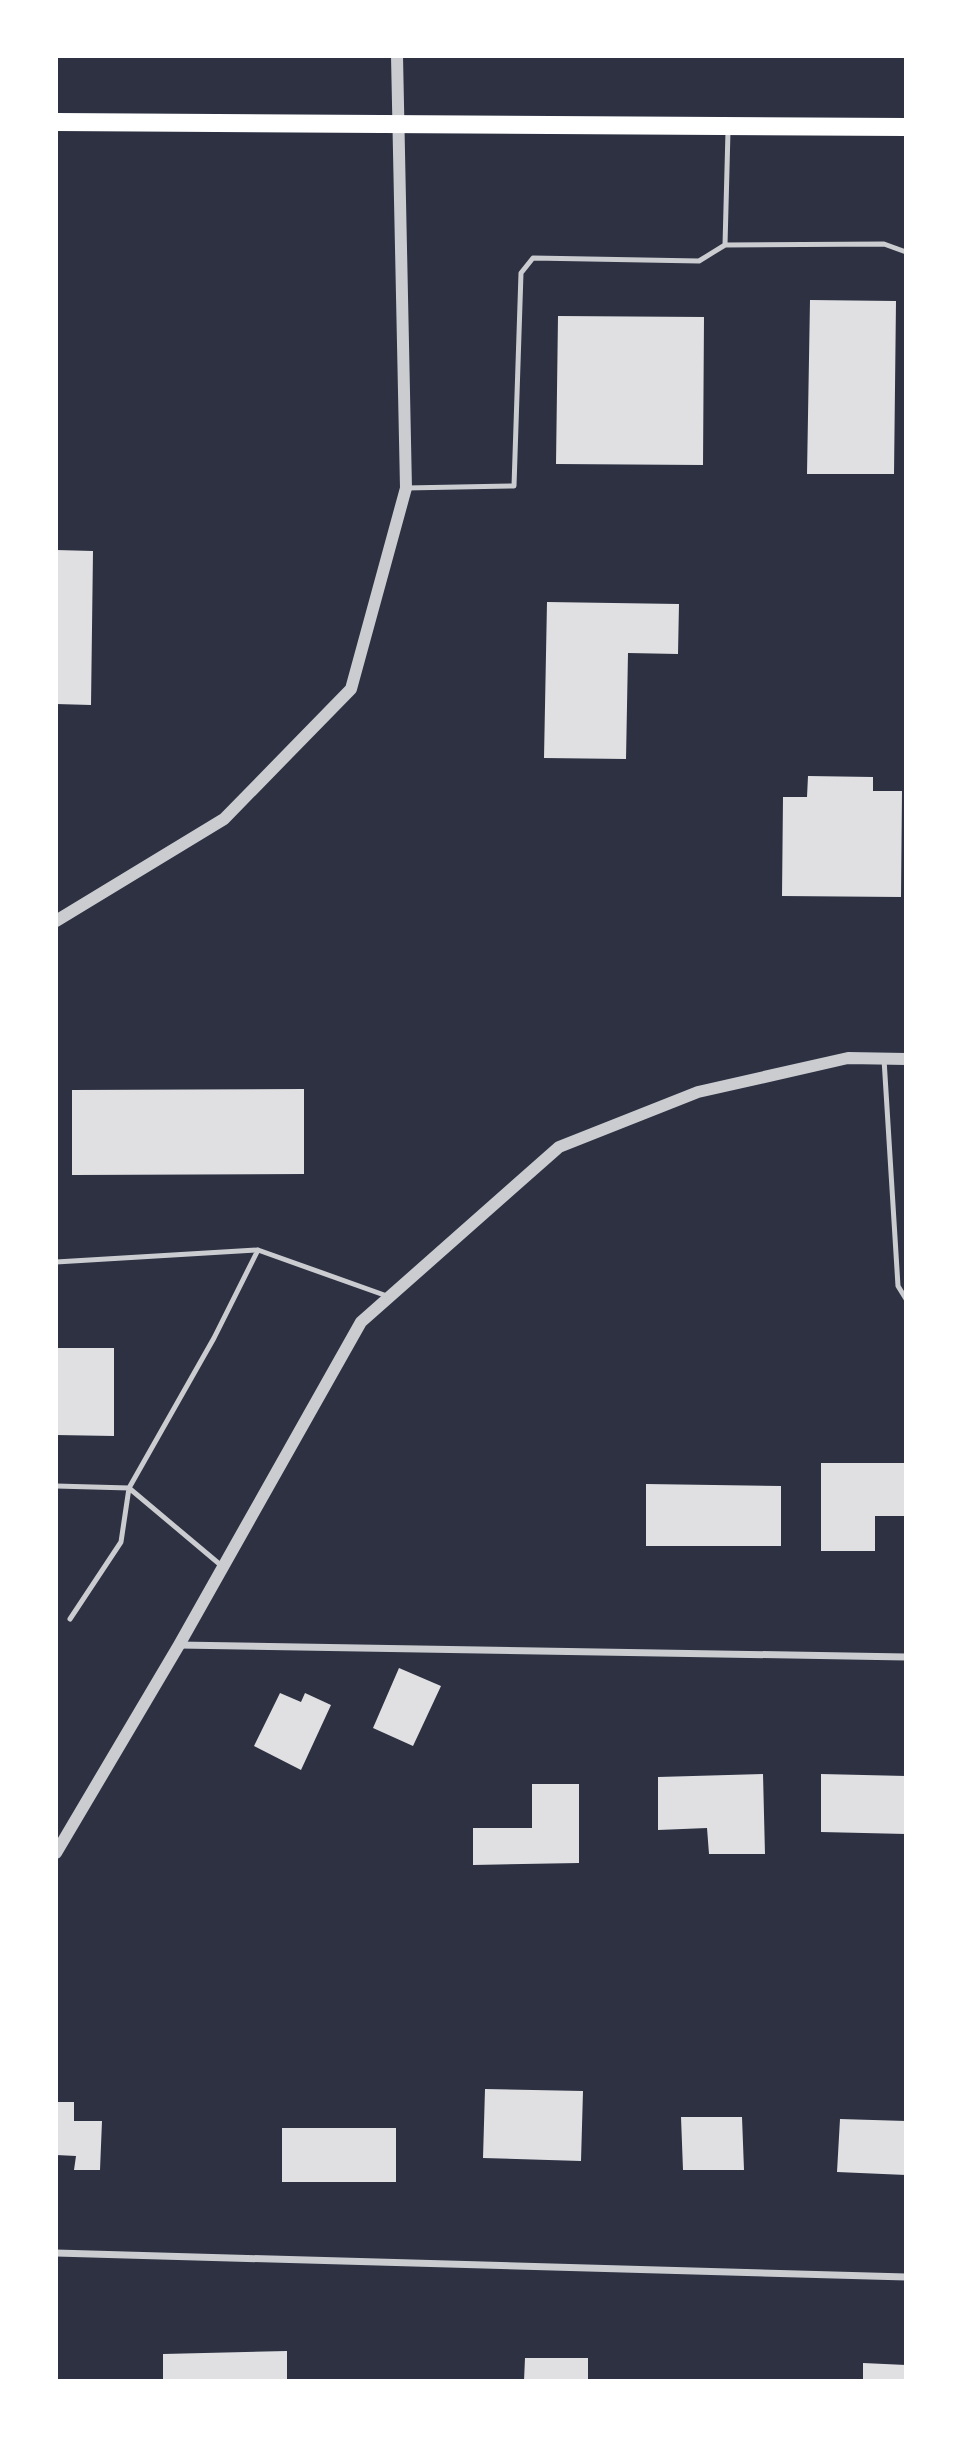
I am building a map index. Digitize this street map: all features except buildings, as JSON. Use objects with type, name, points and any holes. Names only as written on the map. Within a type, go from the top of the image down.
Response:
[{"type":"main road","points":[[56,122],[906,127]]},
{"type":"street","points":[[56,921],[223,819],[351,689],[406,488],[397,56]]},
{"type":"street","points":[[56,1853],[179,1646],[362,1322],[559,1147],[698,1092],[848,1058],[906,1059]]},
{"type":"street","points":[[179,1646],[906,1657]]},
{"type":"street","points":[[56,2253],[906,2277]]},
{"type":"lane","points":[[725,245],[728,125]]},
{"type":"lane","points":[[406,488],[514,486],[521,273],[533,258],[699,261],[725,245],[884,244],[906,252]]},
{"type":"lane","points":[[884,1059],[898,1286],[906,1299]]},
{"type":"lane","points":[[56,1262],[258,1250],[390,1297]]},
{"type":"lane","points":[[70,1619],[121,1542],[129,1488],[214,1338],[258,1250]]},
{"type":"lane","points":[[56,1486],[129,1488],[223,1567]]}]
